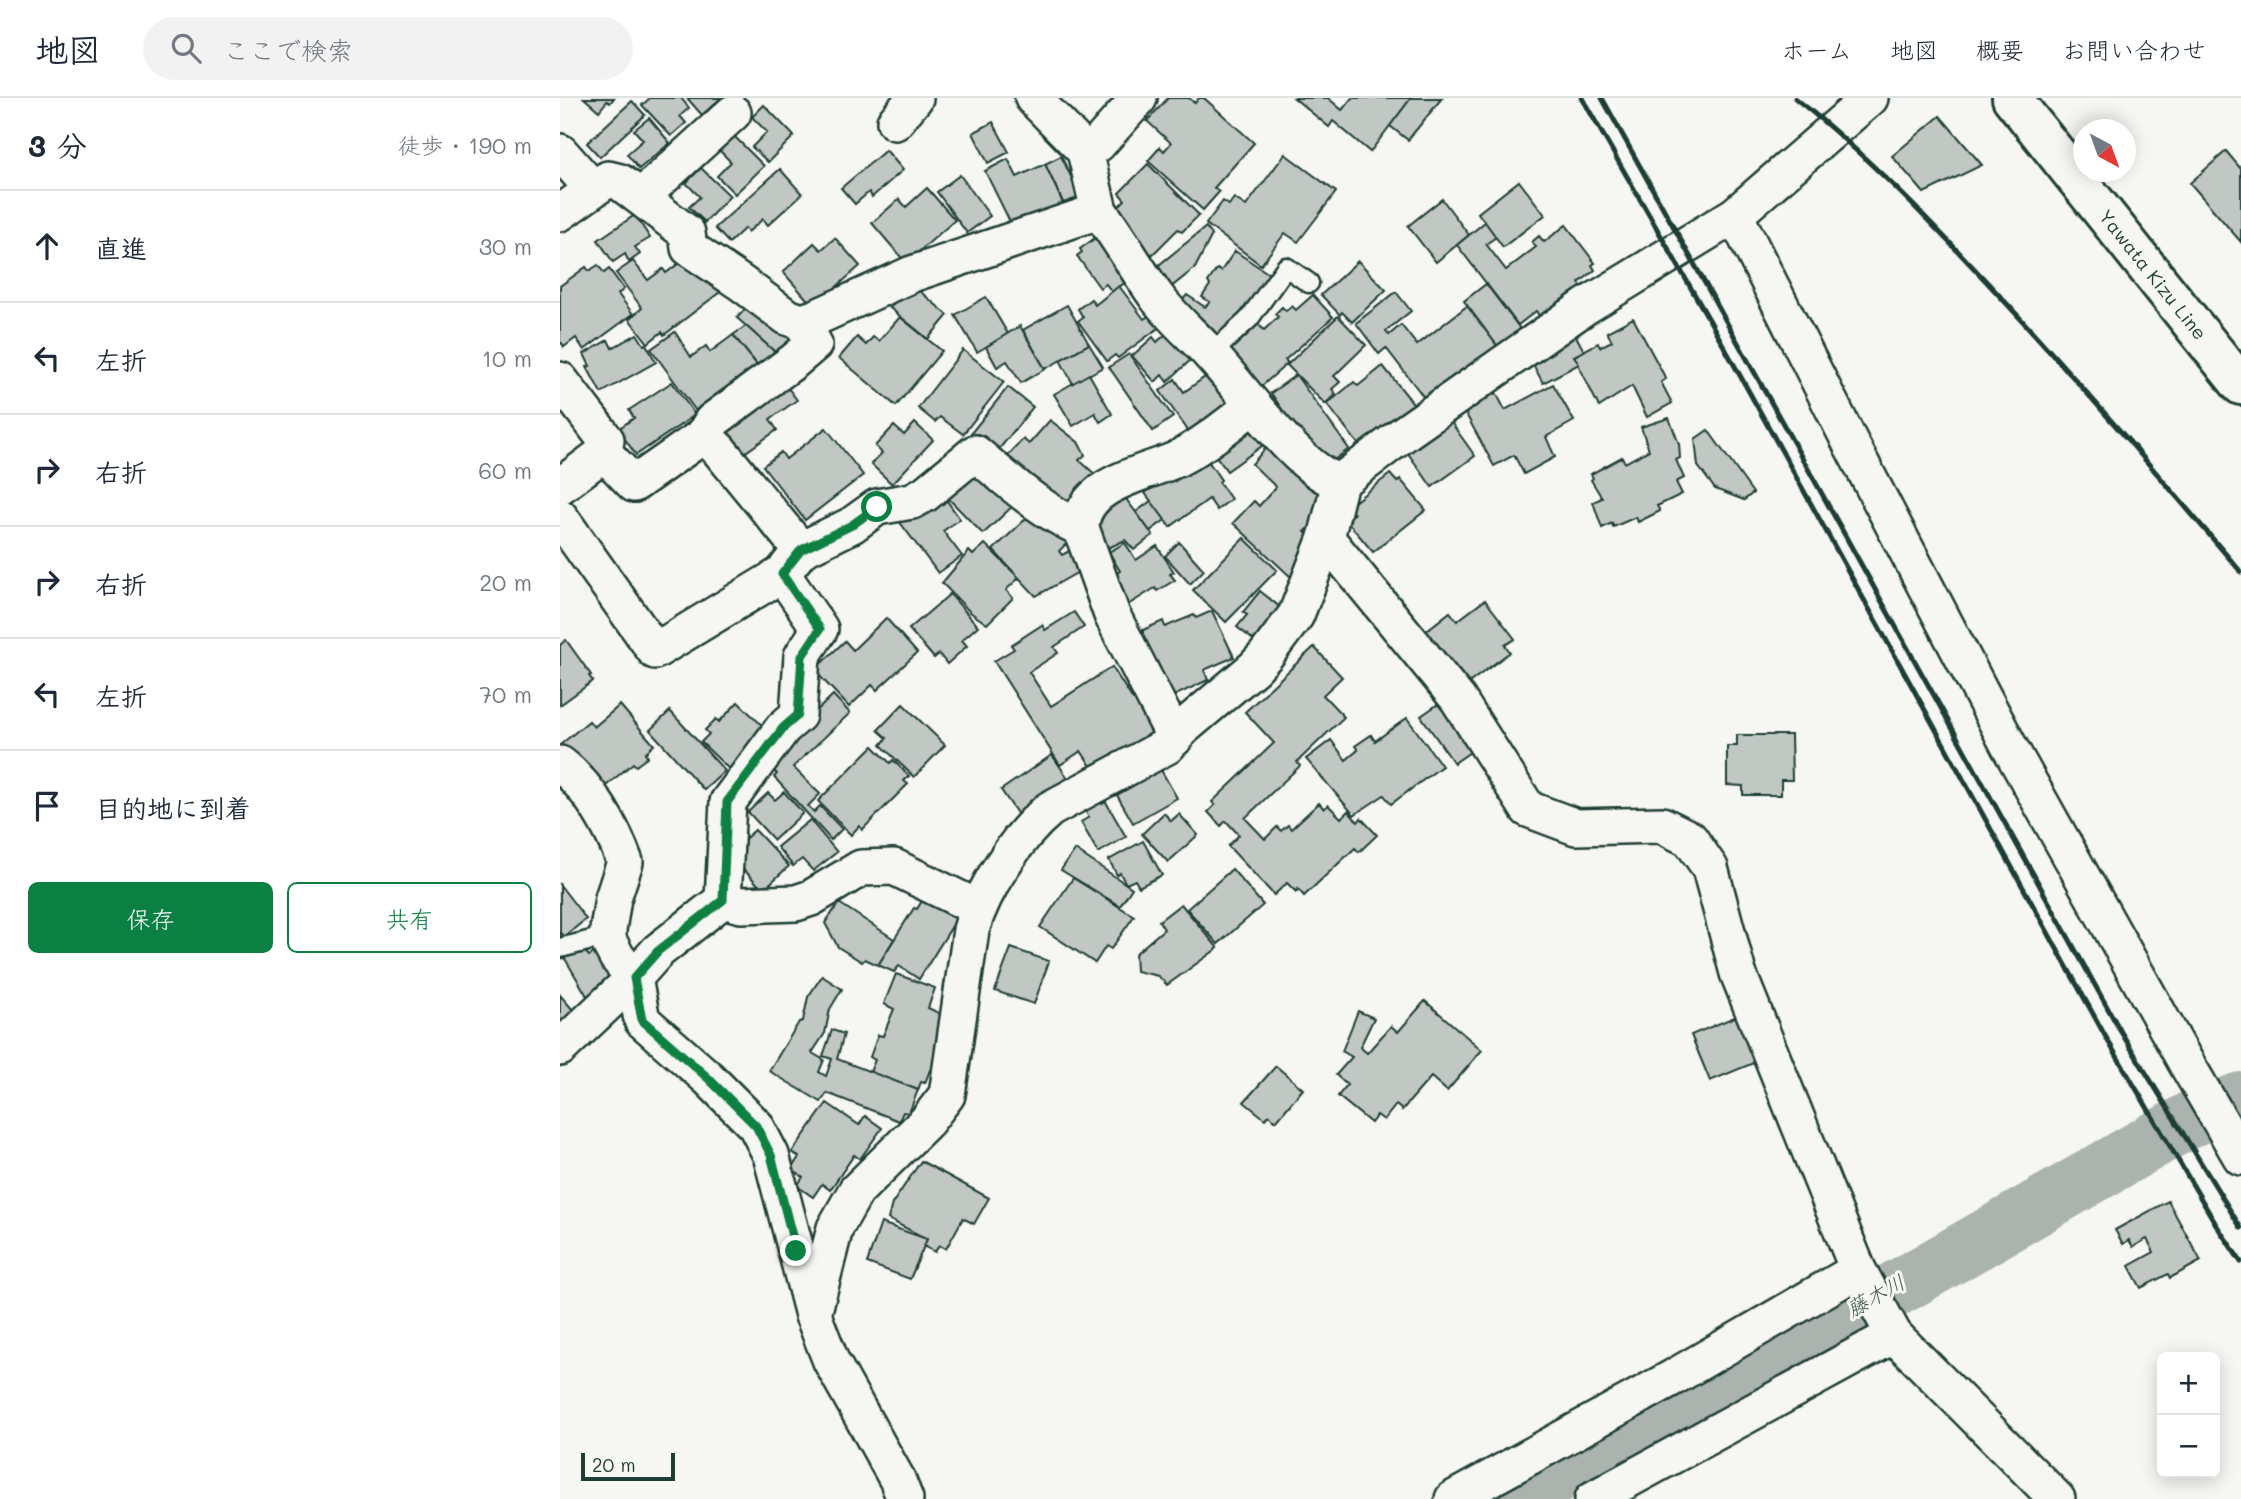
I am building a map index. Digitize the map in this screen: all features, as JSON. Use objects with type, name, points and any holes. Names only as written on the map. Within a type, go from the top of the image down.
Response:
[{"type":"main road","name":"Yawata Kizu Line","points":[[2012,98],[2241,384]]},
{"type":"main road","points":[[2147,267],[2241,342]]},
{"type":"street","points":[[1033,98],[1085,151],[1099,211],[1158,298],[1313,468],[1325,477],[1340,482]]},
{"type":"street","points":[[1085,151],[1098,144],[1139,98]]},
{"type":"street","points":[[813,1315],[835,1228],[856,1191],[927,1121],[947,1096],[971,930],[978,908],[1022,836],[1035,821],[1067,799],[1167,746],[1183,728],[1254,668],[1278,642],[1296,615],[1326,538],[1340,482],[1406,432],[1586,306],[1735,215],[1871,98]]},
{"type":"street","points":[[642,197],[733,113]]},
{"type":"street","points":[[560,152],[593,189]]},
{"type":"street","points":[[560,213],[608,179],[620,182],[687,233],[689,248],[787,317],[802,322],[912,274],[1099,211]]},
{"type":"street","points":[[1735,215],[2009,746],[2237,1152]]},
{"type":"street","points":[[604,453],[634,484],[704,435],[712,421],[814,344],[802,322]]},
{"type":"street","points":[[560,380],[606,440],[604,453],[560,486]]},
{"type":"street","points":[[1175,738],[1112,615],[1081,528],[1081,519],[1090,503],[1111,485],[1178,458],[1211,438],[1253,405]]},
{"type":"street","points":[[560,1048],[634,978],[658,951],[723,900],[727,802],[783,728],[798,715],[802,656],[820,629],[792,562],[719,450],[704,435]]},
{"type":"street","points":[[560,517],[655,651],[877,507],[912,501],[925,494],[975,453],[1037,504],[1081,528]]},
{"type":"street","points":[[1326,538],[1458,699],[1528,808],[1576,827],[1662,825],[1690,839],[1710,868],[1738,973],[1861,1276],[1890,1330],[2057,1499]]},
{"type":"street","points":[[560,764],[596,804],[625,862],[613,898],[608,936],[617,957],[634,978],[642,1020],[708,1078],[756,1126],[771,1155],[813,1315],[831,1362],[897,1479],[905,1499]]},
{"type":"street","points":[[723,900],[741,905],[796,903],[811,898],[861,868],[894,867],[978,908]]},
{"type":"street","points":[[1452,1499],[1861,1276]]},
{"type":"street","points":[[1593,1499],[1890,1330]]},
{"type":"lane","points":[[1211,354],[1249,319],[1286,267],[1309,284]]},
{"type":"lane","points":[[560,948],[608,936]]},
{"type":"building","points":[[584,98],[614,98],[610,103],[607,101],[599,111]]},
{"type":"building","points":[[650,98],[681,98],[689,108],[680,116],[686,123],[671,136],[642,105]]},
{"type":"building","points":[[687,98],[721,98],[702,115]]},
{"type":"building","points":[[1168,98],[1189,98],[1195,103],[1199,98],[1204,98],[1254,143],[1214,188],[1219,192],[1203,210],[1148,161],[1160,147],[1164,151],[1171,143],[1147,121]]},
{"type":"building","points":[[1294,98],[1328,98],[1342,110],[1352,98],[1411,98],[1370,152],[1333,121],[1329,127]]},
{"type":"building","points":[[1411,98],[1442,98],[1408,140],[1390,126]]},
{"type":"building","points":[[632,101],[645,115],[600,157],[587,143]]},
{"type":"building","points":[[764,105],[794,136],[768,162],[752,147],[767,132],[752,117]]},
{"type":"building","points":[[1940,116],[1982,165],[1924,193],[1892,156]]},
{"type":"building","points":[[649,118],[670,143],[639,169],[627,154],[643,140],[634,130]]},
{"type":"building","points":[[993,122],[1009,152],[988,163],[973,133]]},
{"type":"building","points":[[734,136],[764,166],[735,194],[717,176],[731,162],[719,150]]},
{"type":"building","points":[[886,150],[903,170],[872,197],[869,192],[855,204],[841,188]]},
{"type":"building","points":[[2226,151],[2241,169],[2241,242],[2190,183]]},
{"type":"building","points":[[1285,154],[1336,192],[1298,242],[1285,233],[1261,265],[1206,224],[1223,201],[1229,205],[1234,198],[1246,206]]},
{"type":"building","points":[[1061,156],[1085,205],[1068,213],[1045,164]]},
{"type":"building","points":[[1008,159],[1017,177],[1045,164],[1066,210],[1015,232],[985,171]]},
{"type":"building","points":[[1148,164],[1199,215],[1182,232],[1178,229],[1152,255],[1111,214],[1125,200],[1119,193]]},
{"type":"building","points":[[701,168],[730,196],[705,222],[689,207],[700,197],[686,183]]},
{"type":"building","points":[[780,169],[802,194],[768,225],[763,219],[748,232],[745,228],[729,243],[715,228]]},
{"type":"building","points":[[960,175],[990,216],[967,233],[937,192]]},
{"type":"building","points":[[1519,181],[1545,215],[1503,247],[1478,213]]},
{"type":"building","points":[[927,188],[955,220],[906,263],[872,223],[899,199],[906,207]]},
{"type":"building","points":[[1442,199],[1469,235],[1436,262],[1408,226]]},
{"type":"building","points":[[635,215],[650,238],[635,247],[640,254],[629,262],[625,254],[613,262],[598,240]]},
{"type":"building","points":[[1485,222],[1496,237],[1486,244],[1506,270],[1536,247],[1532,242],[1539,236],[1544,242],[1566,225],[1595,263],[1592,265],[1595,270],[1579,283],[1588,296],[1569,311],[1561,301],[1540,317],[1536,311],[1518,325],[1457,245]]},
{"type":"building","points":[[1206,227],[1212,235],[1195,268],[1165,292],[1149,273]]},
{"type":"building","points":[[1102,233],[1133,277],[1112,292],[1106,284],[1100,288],[1077,256],[1082,252],[1080,249]]},
{"type":"building","points":[[835,238],[860,266],[814,307],[783,272],[814,243],[821,250]]},
{"type":"building","points":[[1235,251],[1272,276],[1239,324],[1214,347],[1176,307],[1187,295],[1205,307],[1210,302],[1202,297],[1210,285],[1208,282],[1217,269],[1221,271]]},
{"type":"building","points":[[690,255],[720,292],[664,335],[662,332],[648,343],[629,319],[642,308],[616,273],[633,261],[648,280],[663,269],[666,273]]},
{"type":"building","points":[[1358,261],[1386,290],[1352,322],[1342,312],[1340,315],[1321,295]]},
{"type":"building","points":[[598,265],[604,273],[609,269],[624,289],[618,294],[633,314],[584,350],[576,338],[564,347],[560,344],[560,286],[586,267],[589,271]]},
{"type":"building","points":[[910,283],[948,315],[928,339],[890,308]]},
{"type":"building","points":[[1486,284],[1524,334],[1501,351],[1464,301]]},
{"type":"building","points":[[1119,286],[1144,319],[1156,311],[1165,323],[1118,358],[1115,355],[1107,361],[1078,321],[1083,317],[1078,309],[1091,299],[1095,305]]},
{"type":"building","points":[[1396,292],[1411,311],[1386,331],[1389,335],[1401,325],[1417,345],[1467,306],[1501,351],[1426,400],[1386,348],[1379,354],[1356,323]]},
{"type":"building","points":[[1313,295],[1333,317],[1285,360],[1288,363],[1257,390],[1225,354],[1258,324],[1264,330],[1278,317],[1275,314],[1282,307],[1286,311],[1292,306],[1296,310]]},
{"type":"building","points":[[986,297],[1008,334],[977,352],[955,315]]},
{"type":"building","points":[[751,302],[792,336],[789,339],[792,343],[776,353],[737,318]]},
{"type":"building","points":[[1067,305],[1089,344],[1045,369],[1023,330]]},
{"type":"building","points":[[1338,316],[1366,345],[1334,376],[1340,382],[1332,389],[1336,394],[1325,404],[1287,365]]},
{"type":"building","points":[[900,317],[942,351],[896,406],[839,358],[857,337],[866,345],[873,337],[879,341]]},
{"type":"building","points":[[1633,318],[1666,379],[1661,382],[1672,403],[1647,417],[1632,386],[1599,407],[1574,356],[1598,343],[1600,347],[1612,341],[1607,332]]},
{"type":"building","points":[[746,326],[776,353],[767,372],[758,366],[733,335]]},
{"type":"building","points":[[1020,326],[1045,369],[1021,383],[1007,361],[997,367],[986,347]]},
{"type":"building","points":[[675,332],[691,357],[706,346],[710,352],[733,335],[758,366],[701,418],[651,349]]},
{"type":"building","points":[[1168,332],[1196,355],[1167,382],[1162,375],[1155,382],[1132,356],[1153,337],[1157,342]]},
{"type":"building","points":[[637,334],[656,362],[601,393],[587,367],[590,366],[584,354],[608,340],[612,348]]},
{"type":"building","points":[[1575,334],[1584,351],[1574,356],[1579,364],[1543,383],[1530,359]]},
{"type":"building","points":[[1089,344],[1103,367],[1073,384],[1060,360]]},
{"type":"building","points":[[963,350],[1004,382],[963,434],[940,417],[935,422],[918,408]]},
{"type":"building","points":[[1129,354],[1173,417],[1153,431],[1109,367]]},
{"type":"building","points":[[1383,366],[1417,408],[1363,450],[1327,404],[1354,382],[1358,386]]},
{"type":"building","points":[[1212,372],[1237,408],[1194,439],[1160,391],[1175,379],[1184,392]]},
{"type":"building","points":[[1089,374],[1112,414],[1100,422],[1095,413],[1073,426],[1054,394]]},
{"type":"building","points":[[1296,375],[1349,449],[1327,465],[1278,414],[1283,411],[1271,393]]},
{"type":"building","points":[[782,380],[797,400],[770,419],[777,430],[740,456],[718,425]]},
{"type":"building","points":[[672,382],[695,415],[636,455],[618,429],[634,418],[629,410]]},
{"type":"building","points":[[1553,384],[1574,421],[1546,437],[1555,457],[1524,474],[1514,455],[1494,466],[1461,405],[1493,387],[1505,410]]},
{"type":"building","points":[[1008,387],[1033,407],[992,458],[967,438]]},
{"type":"building","points":[[1448,418],[1475,456],[1432,487],[1405,449]]},
{"type":"building","points":[[1669,418],[1679,444],[1680,458],[1676,460],[1684,478],[1676,482],[1682,494],[1657,506],[1660,511],[1638,522],[1636,517],[1613,527],[1612,523],[1602,528],[1593,502],[1602,498],[1591,480],[1591,474],[1622,457],[1625,463],[1649,450],[1641,427]]},
{"type":"building","points":[[1050,420],[1078,442],[1085,455],[1079,460],[1096,475],[1062,513],[1006,458],[1023,439],[1029,444]]},
{"type":"building","points":[[915,423],[933,440],[892,484],[871,464],[882,453],[875,446],[894,426],[904,435]]},
{"type":"building","points":[[1246,423],[1262,446],[1227,471],[1211,449]]},
{"type":"building","points":[[826,428],[863,475],[805,520],[763,466],[781,452],[786,459]]},
{"type":"building","points":[[1708,430],[1753,493],[1744,500],[1715,489],[1698,466],[1695,439]]},
{"type":"building","points":[[1271,442],[1327,494],[1315,507],[1322,514],[1305,532],[1317,542],[1293,579],[1233,523],[1254,501],[1259,506],[1276,487],[1252,464]]},
{"type":"building","points":[[1204,455],[1231,499],[1217,510],[1209,499],[1170,527],[1145,493],[1171,475],[1175,481]]},
{"type":"building","points":[[982,467],[1016,503],[983,534],[948,498]]},
{"type":"building","points":[[1390,474],[1397,482],[1400,479],[1426,510],[1373,552],[1346,520],[1354,514],[1348,507]]},
{"type":"building","points":[[940,491],[960,519],[943,531],[962,556],[938,573],[896,517]]},
{"type":"building","points":[[1120,491],[1153,535],[1134,550],[1125,540],[1102,551],[1092,518]]},
{"type":"building","points":[[1151,501],[1165,520],[1150,531],[1136,512]]},
{"type":"building","points":[[1034,511],[1072,538],[1059,551],[1062,555],[1073,549],[1080,571],[1036,596],[993,550]]},
{"type":"building","points":[[1244,538],[1277,570],[1226,622],[1193,590]]},
{"type":"building","points":[[1179,542],[1204,570],[1190,584],[1165,556]]},
{"type":"building","points":[[1125,543],[1136,560],[1157,546],[1174,572],[1170,574],[1175,580],[1157,591],[1155,588],[1118,611],[1106,580],[1120,571],[1109,552]]},
{"type":"building","points":[[985,544],[1019,578],[1006,590],[1013,598],[987,624],[970,612],[942,583],[969,551],[973,555]]},
{"type":"building","points":[[1260,591],[1286,612],[1260,645],[1237,627],[1247,615],[1243,612]]},
{"type":"building","points":[[950,594],[978,626],[962,640],[967,646],[947,664],[939,654],[934,658],[909,629]]},
{"type":"building","points":[[1485,600],[1515,639],[1505,645],[1510,652],[1462,688],[1422,634],[1450,612],[1457,621]]},
{"type":"building","points":[[1212,611],[1234,657],[1204,670],[1208,680],[1163,701],[1133,640],[1143,634],[1143,630],[1163,621],[1165,627]]},
{"type":"building","points":[[1074,612],[1084,627],[1054,647],[1058,653],[1029,672],[1051,706],[1112,667],[1133,700],[1140,696],[1165,736],[1095,772],[1081,751],[1060,765],[994,661],[1014,649],[1011,645],[1042,625],[1045,630]]},
{"type":"building","points":[[886,618],[917,653],[877,690],[872,685],[849,707],[814,670],[845,641],[853,650]]},
{"type":"building","points":[[566,640],[593,681],[560,705],[560,645]]},
{"type":"building","points":[[1314,647],[1342,677],[1323,695],[1344,717],[1297,762],[1300,766],[1245,818],[1265,839],[1277,827],[1281,831],[1288,825],[1291,829],[1319,803],[1324,809],[1328,805],[1341,818],[1348,811],[1358,822],[1361,818],[1377,835],[1359,852],[1355,848],[1304,896],[1287,883],[1274,895],[1228,846],[1239,835],[1226,821],[1221,826],[1208,812],[1215,805],[1212,802],[1274,743],[1245,712]]},
{"type":"building","points":[[833,695],[850,713],[793,767],[820,794],[808,806],[814,812],[820,806],[842,829],[831,840],[774,777],[777,774],[765,761]]},
{"type":"building","points":[[1447,698],[1479,746],[1454,763],[1421,716]]},
{"type":"building","points":[[738,702],[770,733],[736,776],[701,742],[709,734],[705,730],[716,719],[719,722]]},
{"type":"building","points":[[903,704],[945,745],[914,777],[881,745],[887,738],[878,730]]},
{"type":"building","points":[[620,705],[654,745],[645,753],[648,757],[636,766],[633,763],[600,791],[560,745],[589,721],[594,727]]},
{"type":"building","points":[[670,711],[725,771],[704,790],[650,730]]},
{"type":"building","points":[[1407,718],[1442,766],[1391,804],[1384,795],[1354,815],[1306,759],[1331,740],[1346,760],[1358,750],[1355,746],[1371,735],[1375,741]]},
{"type":"building","points":[[1737,735],[1791,735],[1792,780],[1781,780],[1781,795],[1743,795],[1743,786],[1727,785],[1727,746],[1737,746]]},
{"type":"building","points":[[873,746],[890,763],[893,760],[909,776],[904,781],[908,784],[862,830],[859,826],[851,835],[818,801]]},
{"type":"building","points":[[1052,755],[1072,784],[1021,819],[1001,790]]},
{"type":"building","points":[[1161,770],[1177,798],[1133,823],[1117,795]]},
{"type":"building","points":[[784,792],[803,813],[774,840],[748,812],[768,793],[775,800]]},
{"type":"building","points":[[1097,796],[1102,804],[1106,802],[1126,837],[1098,853],[1081,822],[1089,817],[1081,804]]},
{"type":"building","points":[[1164,813],[1171,821],[1179,814],[1198,835],[1168,862],[1142,834]]},
{"type":"building","points":[[810,820],[837,852],[813,871],[802,859],[793,866],[777,847]]},
{"type":"building","points":[[755,830],[789,866],[763,890],[734,859],[744,850],[738,845]]},
{"type":"building","points":[[1143,841],[1162,875],[1139,887],[1135,880],[1126,884],[1120,873],[1117,875],[1109,860]]},
{"type":"building","points":[[1075,850],[1132,888],[1120,906],[1061,870]]},
{"type":"building","points":[[1232,869],[1263,905],[1218,944],[1187,909]]},
{"type":"building","points":[[1073,878],[1134,916],[1111,949],[1106,946],[1095,963],[1040,927]]},
{"type":"building","points":[[560,885],[586,919],[564,937],[560,935]]},
{"type":"building","points":[[925,896],[959,915],[919,979],[899,966],[894,972],[878,965],[914,908],[917,909]]},
{"type":"building","points":[[839,903],[894,939],[878,965],[865,959],[862,962],[838,947],[825,923]]},
{"type":"building","points":[[1181,904],[1218,948],[1167,985],[1158,976],[1136,971],[1135,954],[1164,929],[1159,921]]},
{"type":"building","points":[[582,948],[589,956],[600,949],[624,980],[590,1001],[564,957],[570,951]]},
{"type":"building","points":[[1011,948],[1049,961],[1034,1004],[995,991]]},
{"type":"building","points":[[896,974],[935,988],[928,1008],[941,1014],[947,1021],[934,1071],[930,1070],[925,1083],[921,1082],[918,1090],[870,1072],[875,1060],[870,1057],[878,1035],[883,1036],[894,1009],[884,1004]]},
{"type":"building","points":[[822,976],[842,989],[830,1009],[825,1033],[812,1053],[824,1060],[819,1072],[826,1076],[832,1059],[823,1056],[832,1030],[844,1034],[837,1059],[918,1090],[909,1113],[903,1112],[899,1121],[827,1093],[821,1102],[769,1071],[799,1022],[803,1021],[808,997]]},
{"type":"building","points":[[560,995],[579,1017],[560,1034]]},
{"type":"building","points":[[1425,1001],[1482,1050],[1447,1091],[1431,1077],[1402,1110],[1396,1105],[1384,1120],[1377,1115],[1371,1123],[1338,1096],[1347,1085],[1336,1075],[1352,1057],[1342,1051],[1358,1011],[1374,1018],[1360,1047],[1367,1053],[1391,1026],[1398,1032]]},
{"type":"building","points":[[1737,1016],[1756,1062],[1710,1081],[1691,1035]]},
{"type":"building","points":[[1276,1066],[1303,1089],[1276,1121],[1269,1115],[1265,1119],[1244,1102]]},
{"type":"building","points":[[827,1103],[859,1125],[865,1116],[882,1128],[860,1159],[854,1155],[830,1190],[822,1184],[813,1197],[797,1186],[803,1177],[791,1169],[799,1157],[792,1152]]},
{"type":"building","points":[[921,1161],[989,1198],[974,1224],[963,1218],[946,1249],[939,1245],[935,1252],[923,1246],[927,1239],[888,1219],[892,1204]]},
{"type":"building","points":[[2168,1201],[2201,1261],[2170,1278],[2168,1274],[2141,1288],[2129,1266],[2154,1252],[2147,1239],[2133,1247],[2129,1240],[2123,1244],[2115,1230]]},
{"type":"building","points":[[881,1223],[927,1239],[910,1279],[867,1263]]},
{"type":"waterway","name":"藤木川","points":[[1515,1499],[1908,1282],[2191,1119],[2241,1100]]},
{"type":"railway","points":[[1582,98],[1711,323],[2108,1041],[2241,1262]]},
{"type":"railway","points":[[1602,98],[2121,1032],[2241,1228]]},
{"type":"railway","points":[[1795,98],[1874,167],[1973,267],[2090,396],[2241,572]]},
{"type":"route","points":[[796,1251],[771,1155],[756,1126],[708,1078],[642,1020],[634,978],[658,951],[723,900],[727,802],[783,728],[798,715],[802,656],[820,629],[782,574],[801,550],[852,525],[877,507]]}]
